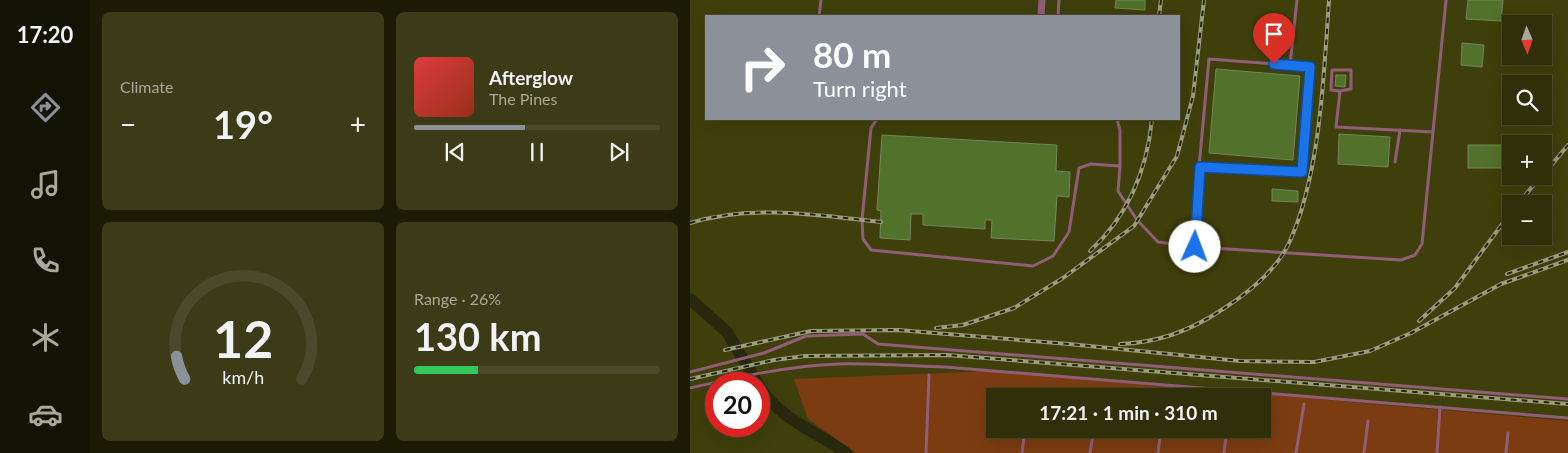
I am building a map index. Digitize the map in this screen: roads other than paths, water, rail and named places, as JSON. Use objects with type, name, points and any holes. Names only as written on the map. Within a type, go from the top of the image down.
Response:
[{"type":"street","points":[[1041,15],[1042,0]]},
{"type":"lane","points":[[819,15],[821,0]]},
{"type":"lane","points":[[1058,15],[1059,0]]},
{"type":"lane","points":[[1290,65],[1297,0]]},
{"type":"lane","points":[[1117,120],[1120,130],[1118,191],[1147,232],[1158,242],[1195,247],[1401,260],[1415,255],[1422,244],[1446,0]]},
{"type":"lane","points":[[1195,247],[1200,167],[1209,59],[1310,67],[1302,172],[1200,167]]},
{"type":"lane","points":[[1332,70],[1351,70],[1351,90],[1340,90],[1331,90],[1332,70]]},
{"type":"lane","points":[[1340,90],[1336,127],[1433,132]]},
{"type":"lane","points":[[876,120],[871,128],[862,220],[863,239],[871,250],[1033,266],[1053,256],[1068,232],[1079,168],[1091,164],[1120,166]]},
{"type":"lane","points":[[1395,162],[1400,130]]},
{"type":"lane","points":[[690,372],[764,353],[806,336],[863,334],[878,344],[1568,399]]},
{"type":"lane","points":[[690,388],[773,371],[836,364],[945,367],[1568,418]]},
{"type":"lane","points":[[926,453],[929,375]]},
{"type":"lane","points":[[1296,453],[1304,404]]},
{"type":"lane","points":[[1437,453],[1440,407]]},
{"type":"lane","points":[[1364,453],[1368,421]]},
{"type":"lane","points":[[1506,453],[1508,433]]},
{"type":"lane","points":[[1022,453],[1024,438]]},
{"type":"lane","points":[[1090,453],[1092,438]]},
{"type":"lane","points":[[1158,453],[1160,438]]},
{"type":"lane","points":[[1224,453],[1226,438]]},
{"type":"waterway","points":[[690,299],[727,332],[751,372]]},
{"type":"waterway","points":[[770,400],[787,416],[846,453]]},
{"type":"railway","points":[[1159,15],[1161,0]]},
{"type":"railway","points":[[936,328],[963,325],[1014,308],[1063,278],[1134,226],[1177,156],[1193,96],[1204,0]]},
{"type":"railway","points":[[1120,344],[1161,338],[1199,323],[1232,303],[1260,281],[1277,263],[1289,243],[1308,187],[1319,124],[1329,0]]},
{"type":"railway","points":[[1090,251],[1115,223],[1133,191],[1146,156],[1152,120]]},
{"type":"railway","points":[[1552,164],[1568,145]]},
{"type":"railway","points":[[1525,195],[1534,185]]},
{"type":"railway","points":[[690,223],[713,217],[761,212],[809,214],[881,222]]},
{"type":"railway","points":[[1419,321],[1455,288],[1502,224]]},
{"type":"railway","points":[[1507,274],[1568,252]]},
{"type":"railway","points":[[725,350],[811,331],[898,330],[1240,361],[1314,362],[1370,351],[1411,333],[1501,284],[1568,260]]},
{"type":"railway","points":[[690,379],[774,360],[805,356],[947,355],[1568,404]]}]
